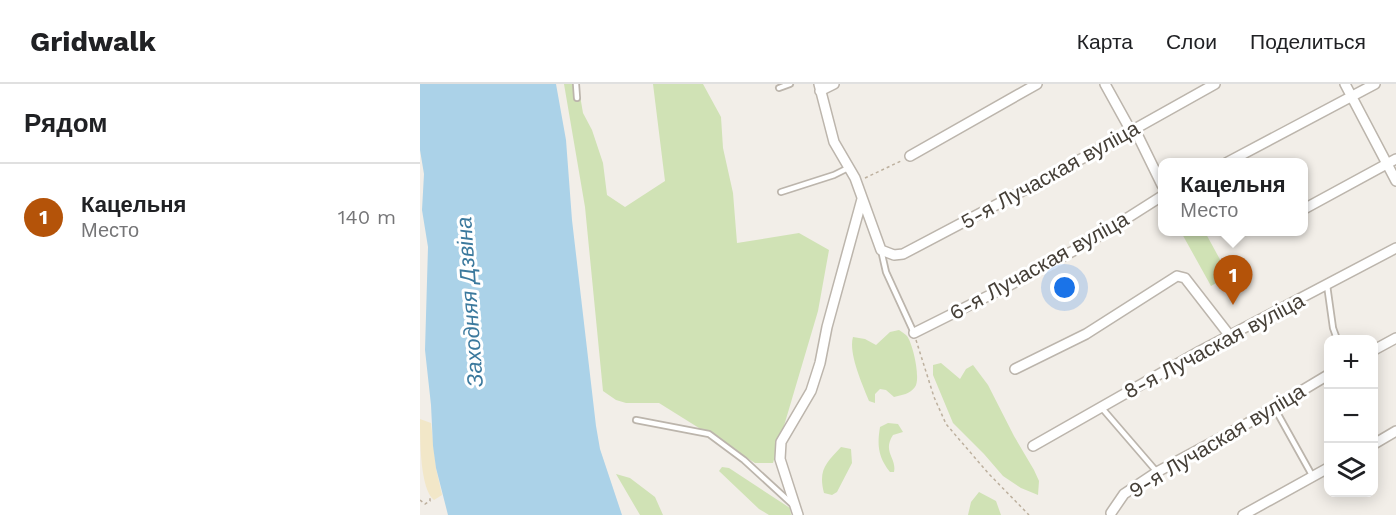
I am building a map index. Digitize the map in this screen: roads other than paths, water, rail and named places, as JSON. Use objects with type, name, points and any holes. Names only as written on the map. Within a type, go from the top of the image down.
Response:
[{"type":"street","points":[[834,84],[819,87],[834,142],[856,183],[881,250]]},
{"type":"street","points":[[910,156],[1037,84]]},
{"type":"street","points":[[1105,84],[1131,131],[1138,135],[1158,177]]},
{"type":"street","name":"5-я Лучаская вуліца","points":[[881,250],[894,255],[903,254],[1049,177],[1215,84]]},
{"type":"street","points":[[1345,84],[1392,162],[1396,181]]},
{"type":"street","points":[[1234,158],[1375,84]]},
{"type":"street","points":[[1308,207],[1392,162]]},
{"type":"street","name":"6-я Лучаская вуліца","points":[[914,333],[1078,248],[1158,198]]},
{"type":"street","points":[[797,512],[780,459],[782,441],[811,391],[862,199]]},
{"type":"street","name":"8-я Лучаская вуліца","points":[[1033,446],[1230,336],[1396,248]]},
{"type":"street","points":[[1015,369],[1086,334],[1177,276],[1185,278],[1230,336]]},
{"type":"street","points":[[1378,348],[1396,338]]},
{"type":"street","name":"9-я Лучаская вуліца","points":[[1111,513],[1124,494],[1156,472],[1324,378]]},
{"type":"street","points":[[1376,443],[1396,431]]},
{"type":"street","points":[[1244,515],[1324,471]]},
{"type":"lane","points":[[576,84],[577,98]]},
{"type":"lane","points":[[779,88],[790,84]]},
{"type":"lane","points":[[781,192],[834,175],[848,168]]},
{"type":"lane","points":[[881,250],[886,272],[914,333]]},
{"type":"lane","points":[[1327,285],[1336,335]]},
{"type":"lane","points":[[1101,407],[1156,472]]},
{"type":"lane","points":[[1274,407],[1312,477]]},
{"type":"lane","points":[[636,420],[709,434],[744,460],[797,512]]},
{"type":"water","name":"Заходняя Дзвіна","points":[[420,84],[556,84],[566,140],[572,220],[596,426],[600,449],[622,515],[448,515],[436,468],[425,350],[428,247],[422,210],[424,174],[420,150]]},
{"type":"place","name":"Кацельня","points":[[1233,305]]}]
